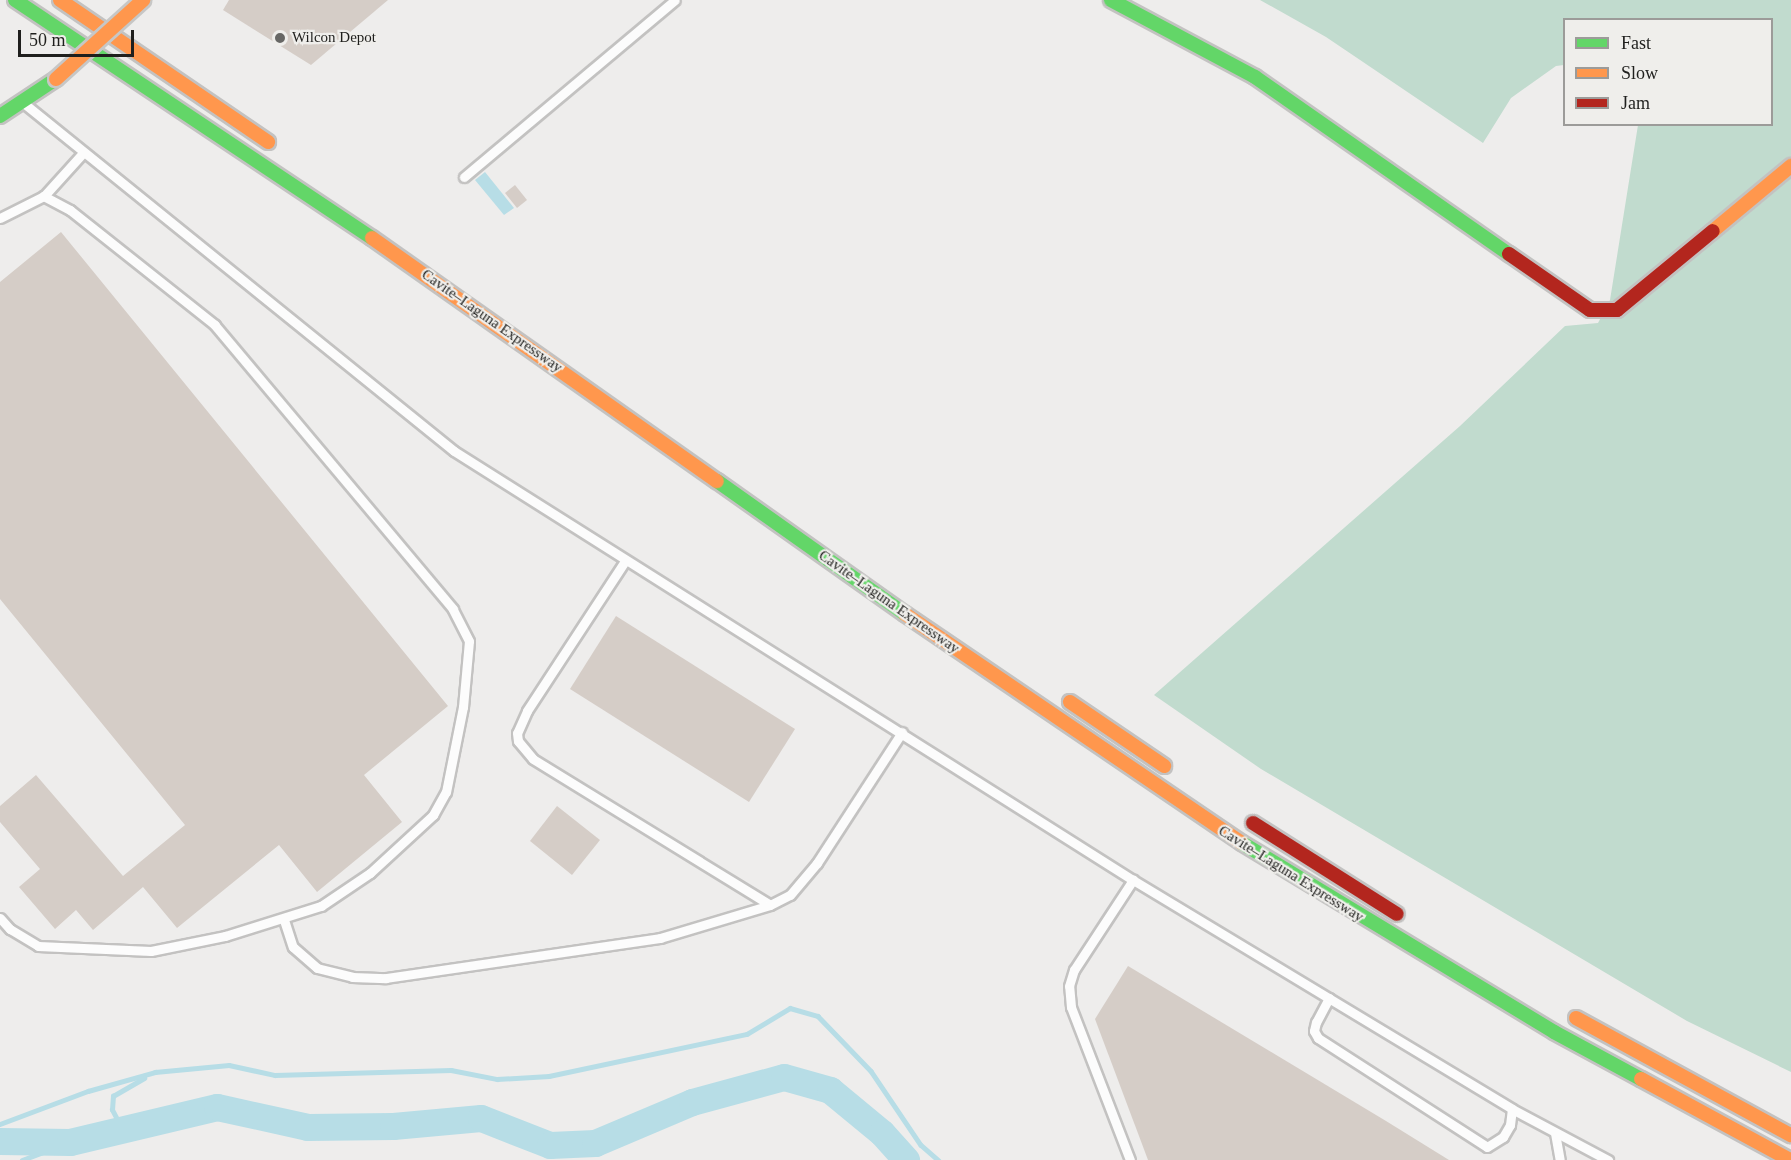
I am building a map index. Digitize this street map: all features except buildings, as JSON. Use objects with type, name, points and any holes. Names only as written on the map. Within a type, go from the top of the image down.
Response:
[{"type":"main road","name":"Cavite–Laguna Expressway","points":[[15,0],[430,277],[1012,690],[1181,804],[1335,902],[1544,1026],[1790,1160]]},
{"type":"main road","points":[[60,0],[276,148]]},
{"type":"main road","points":[[0,116],[56,79],[104,39],[143,0]]},
{"type":"main road","points":[[1111,0],[1256,77],[1590,310],[1617,310],[1791,166]]},
{"type":"main road","points":[[1053,690],[1174,773]]},
{"type":"main road","name":"Cavite–Laguna Expressway","points":[[1240,815],[1411,922]]},
{"type":"main road","points":[[1560,1010],[1791,1135]]},
{"type":"lane","points":[[464,177],[675,0]]},
{"type":"lane","points":[[22,102],[82,154],[454,451],[1133,880],[1512,1110],[1608,1160]]},
{"type":"lane","points":[[0,218],[44,196],[82,154]]},
{"type":"lane","points":[[0,918],[10,929],[38,946],[151,951],[284,920],[321,906],[370,873],[433,815],[448,781],[463,707],[469,641],[453,609],[215,325],[70,210],[44,196]]},
{"type":"lane","points":[[626,561],[524,717],[518,741],[533,759],[770,905]]},
{"type":"lane","points":[[284,920],[293,947],[317,968],[352,977],[386,978],[660,938],[770,905],[790,895],[817,863],[902,732]]},
{"type":"lane","points":[[1130,1160],[1071,1007],[1069,986],[1133,880]]},
{"type":"lane","points":[[1329,998],[1316,1022],[1314,1031],[1318,1038],[1487,1147],[1503,1137],[1512,1110]]},
{"type":"lane","points":[[1555,1133],[1560,1160]]},
{"type":"green space","points":[[1260,0],[1791,0],[1791,1072],[1687,1021],[1261,769],[1154,695],[1460,426],[1565,326],[1598,323],[1610,300],[1638,126],[1773,126],[1773,18],[1563,18],[1563,65],[1556,66],[1511,98],[1483,143],[1326,37]]},
{"type":"water","points":[[485,172],[514,208],[504,215],[475,180]]},
{"type":"waterway","points":[[0,1124],[88,1091],[155,1072],[229,1065],[275,1075],[451,1070],[497,1079],[549,1076],[747,1034],[790,1008],[818,1016],[871,1071],[921,1145],[938,1160]]},
{"type":"waterway","points":[[0,1141],[70,1142],[217,1107],[308,1127],[393,1126],[481,1118],[550,1145],[595,1143],[692,1102],[784,1077],[830,1090],[882,1133],[906,1160]]},
{"type":"waterway","points":[[97,1136],[120,1125],[112,1110],[113,1096],[144,1078]]},
{"type":"waterway","points":[[22,1160],[70,1142]]},
{"type":"traffic: fast","points":[[15,0],[372,238]]},
{"type":"traffic: fast","points":[[1111,0],[1255,77],[1509,254]]},
{"type":"traffic: fast","points":[[0,116],[56,79]]},
{"type":"traffic: fast","points":[[717,481],[905,614]]},
{"type":"traffic: fast","points":[[1242,843],[1554,1032],[1641,1079]]},
{"type":"traffic: slow","points":[[60,0],[268,142]]},
{"type":"traffic: slow","points":[[56,79],[143,0]]},
{"type":"traffic: slow","points":[[1713,231],[1791,166]]},
{"type":"traffic: slow","points":[[372,238],[717,481]]},
{"type":"traffic: slow","points":[[905,614],[1242,843]]},
{"type":"traffic: slow","points":[[1070,702],[1164,766]]},
{"type":"traffic: slow","points":[[1576,1018],[1791,1135]]},
{"type":"traffic: slow","points":[[1641,1079],[1790,1160]]},
{"type":"traffic: jam","points":[[1509,254],[1590,310],[1617,310],[1713,231]]},
{"type":"traffic: jam","points":[[1253,823],[1397,914]]},
{"type":"place","name":"Wilcon Depot","points":[[280,38]]}]
